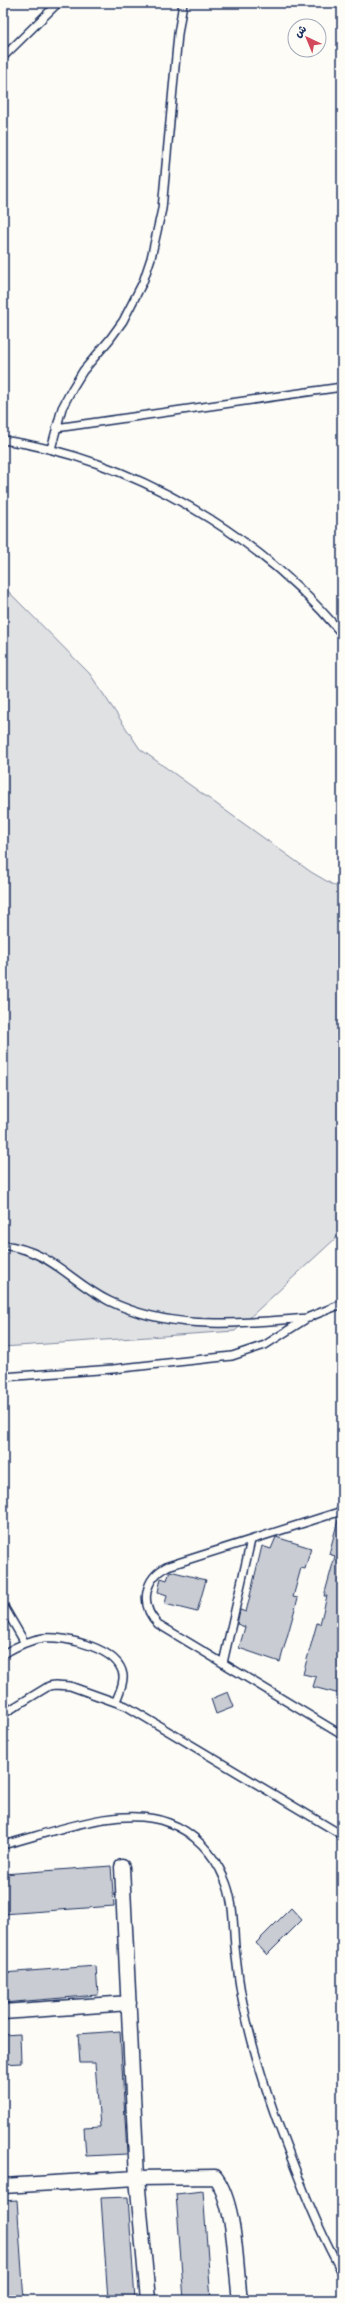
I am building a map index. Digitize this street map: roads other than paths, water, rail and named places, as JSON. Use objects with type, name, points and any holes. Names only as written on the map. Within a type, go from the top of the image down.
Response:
[{"type":"street","points":[[122,1867],[137,2178],[148,2300]]},
{"type":"street","points":[[3,2012],[129,2003]]},
{"type":"street","points":[[3,2186],[137,2178],[215,2177],[223,2188],[229,2211],[240,2300]]},
{"type":"lane","points":[[3,57],[58,3]]},
{"type":"lane","points":[[51,449],[62,408],[83,371],[110,339],[134,302],[151,258],[162,209],[178,34],[183,3]]},
{"type":"lane","points":[[56,428],[342,387]]},
{"type":"lane","points":[[3,440],[51,449],[120,472],[179,501],[210,520],[271,564],[327,616],[342,634]]},
{"type":"lane","points":[[3,1245],[26,1249],[48,1259],[108,1300],[152,1317],[198,1324],[309,1318]]},
{"type":"lane","points":[[3,1377],[113,1370],[232,1356],[265,1345],[309,1318],[342,1304]]},
{"type":"lane","points":[[342,1511],[168,1566],[155,1574],[147,1588],[146,1595],[148,1611],[158,1624],[342,1734]]},
{"type":"lane","points":[[223,1663],[251,1540]]},
{"type":"lane","points":[[3,1605],[25,1643]]},
{"type":"lane","points":[[3,1654],[25,1643],[41,1638],[70,1639],[94,1647],[118,1663],[123,1676],[116,1701]]},
{"type":"lane","points":[[3,1714],[49,1686],[55,1684],[70,1686],[116,1701],[342,1835]]},
{"type":"lane","points":[[3,1844],[114,1817],[143,1816],[158,1819],[183,1830],[194,1837],[211,1856],[224,1878],[231,1902],[238,1981],[264,2087],[306,2198],[342,2272]]}]
